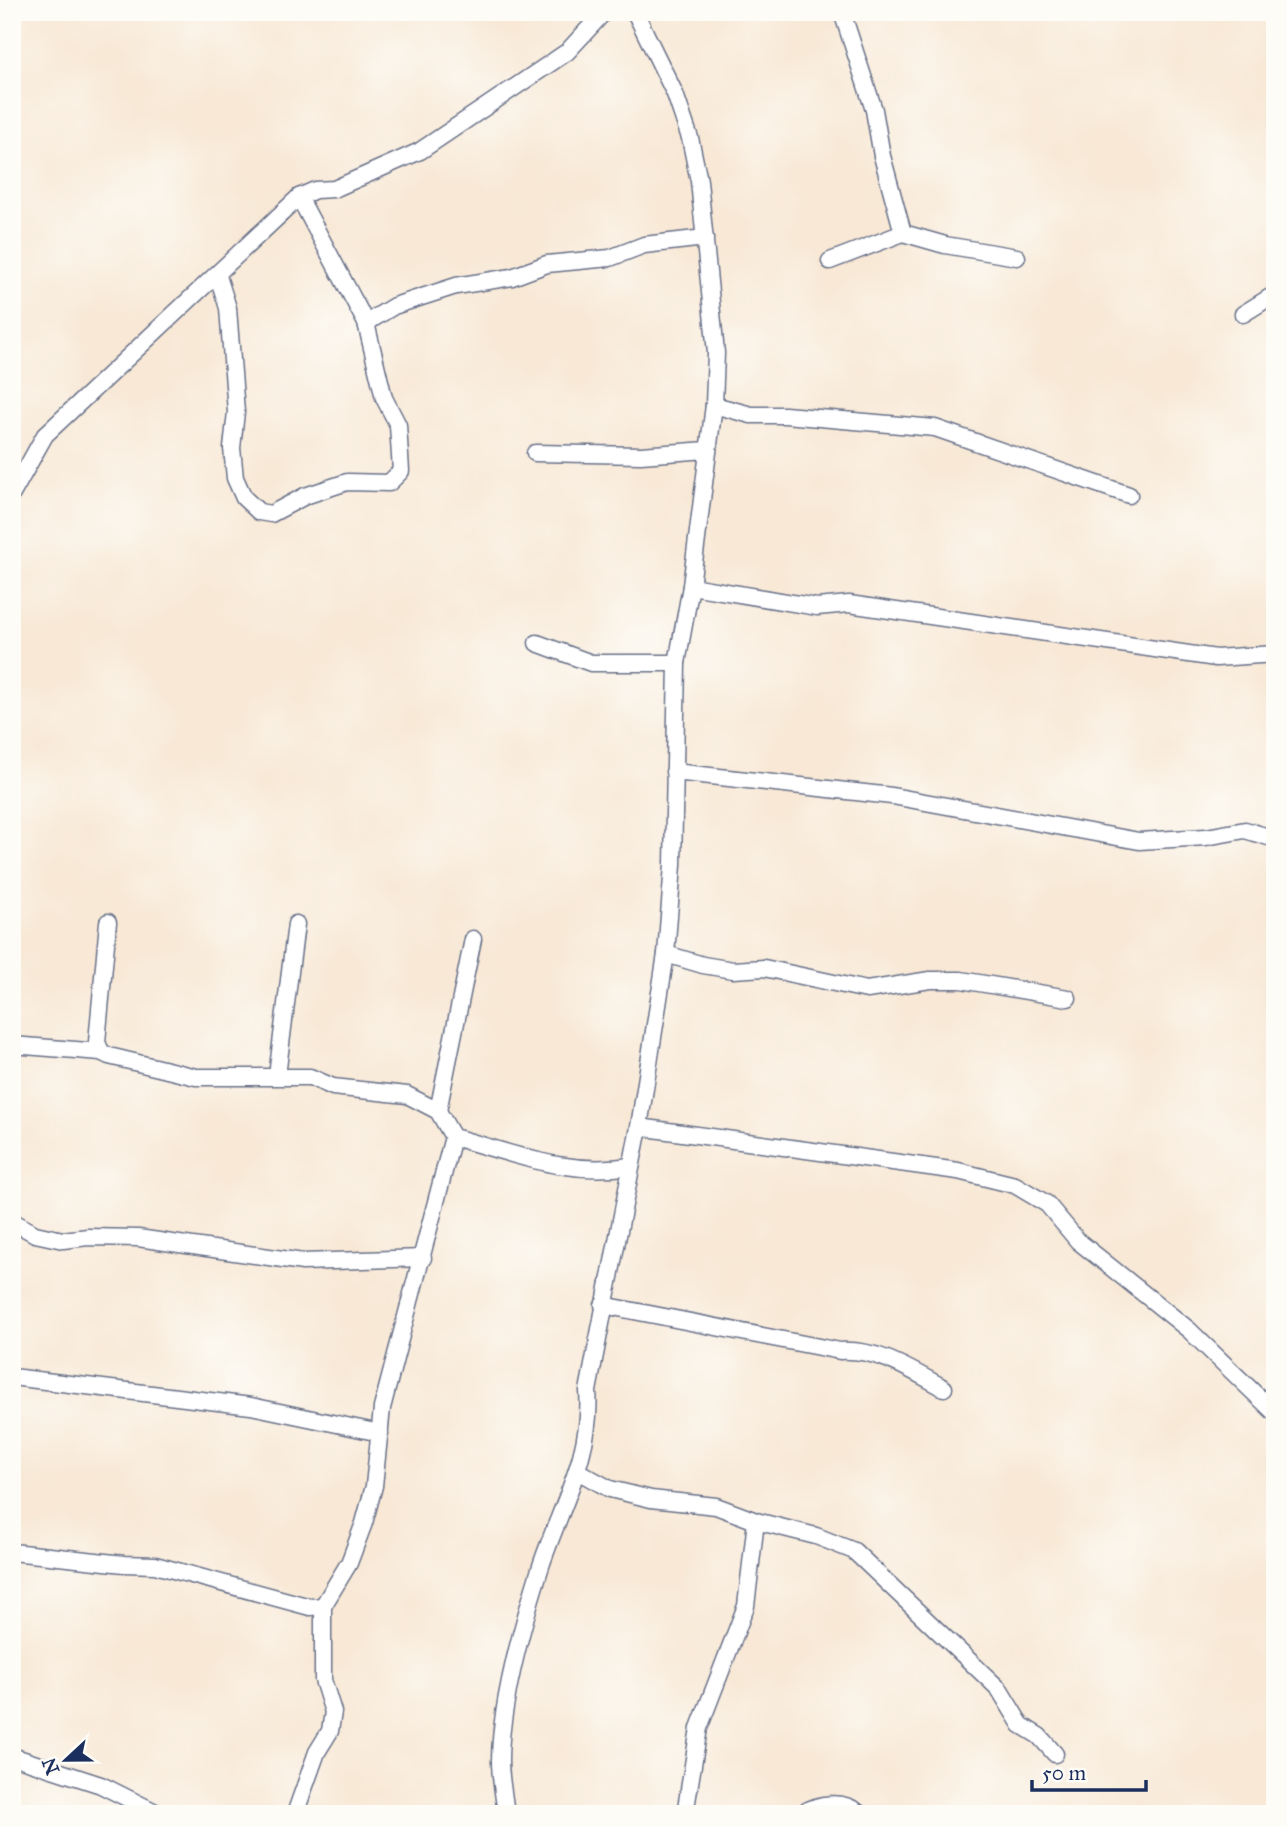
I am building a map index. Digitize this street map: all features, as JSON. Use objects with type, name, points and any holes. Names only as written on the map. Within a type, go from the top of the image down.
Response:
[{"type":"street","points":[[12,494],[45,435],[218,276],[299,197],[315,190],[334,189],[420,151],[568,52],[604,12]]},
{"type":"street","points":[[506,1814],[500,1761],[510,1686],[540,1570],[561,1510],[579,1472],[590,1413],[588,1391],[639,1127],[666,954],[673,865],[677,663],[691,586],[714,405],[716,353],[705,238],[690,138],[675,94],[635,12]]},
{"type":"street","points":[[842,12],[874,110],[882,156],[903,233]]},
{"type":"street","points":[[218,276],[228,308],[236,411],[232,448],[235,478],[244,498],[258,512],[271,514],[305,496],[347,482],[389,483],[401,471],[398,425],[384,398],[366,323],[299,197]]},
{"type":"street","points":[[830,261],[903,233],[1017,257]]},
{"type":"street","points":[[366,323],[394,306],[456,286],[512,276],[547,264],[610,258],[644,246],[705,238]]},
{"type":"street","points":[[1243,314],[1275,294]]},
{"type":"street","points":[[714,405],[751,415],[785,415],[935,428],[1129,495]]},
{"type":"street","points":[[535,453],[641,455],[707,450]]},
{"type":"street","points":[[691,586],[817,607],[849,604],[1216,658],[1275,654]]},
{"type":"street","points":[[537,643],[591,663],[677,663]]},
{"type":"street","points":[[674,772],[892,796],[1139,841],[1206,837],[1245,830],[1275,839]]},
{"type":"street","points":[[101,1052],[97,1042],[108,922]]},
{"type":"street","points":[[277,1076],[296,924]]},
{"type":"street","points":[[438,1111],[473,939]]},
{"type":"street","points":[[666,954],[703,965],[733,970],[764,968],[867,990],[898,984],[961,979],[1068,998]]},
{"type":"street","points":[[12,1045],[101,1052],[196,1077],[310,1077],[332,1087],[407,1095],[438,1111],[453,1137],[544,1165],[598,1171],[631,1166]]},
{"type":"street","points":[[639,1127],[958,1171],[1015,1185],[1047,1204],[1078,1241],[1189,1330],[1275,1413]]},
{"type":"street","points":[[295,1814],[317,1752],[330,1731],[333,1712],[323,1680],[323,1606],[349,1563],[365,1523],[374,1486],[382,1408],[453,1137]]},
{"type":"street","points":[[12,1222],[36,1234],[63,1240],[88,1237],[138,1238],[303,1262],[423,1258]]},
{"type":"street","points":[[603,1305],[840,1351],[871,1353],[889,1359],[944,1388]]},
{"type":"street","points":[[12,1377],[250,1406],[380,1433]]},
{"type":"street","points":[[579,1472],[610,1489],[651,1499],[716,1506],[757,1521],[816,1536],[854,1551],[999,1689],[1021,1725],[1040,1736],[1055,1755]]},
{"type":"street","points":[[685,1814],[699,1728],[746,1606],[757,1521]]},
{"type":"street","points":[[12,1552],[155,1565],[310,1607],[323,1606]]},
{"type":"street","points":[[12,1756],[101,1785],[142,1809],[159,1814]]},
{"type":"street","points":[[801,1814],[814,1806],[828,1804],[843,1804],[860,1814]]}]
